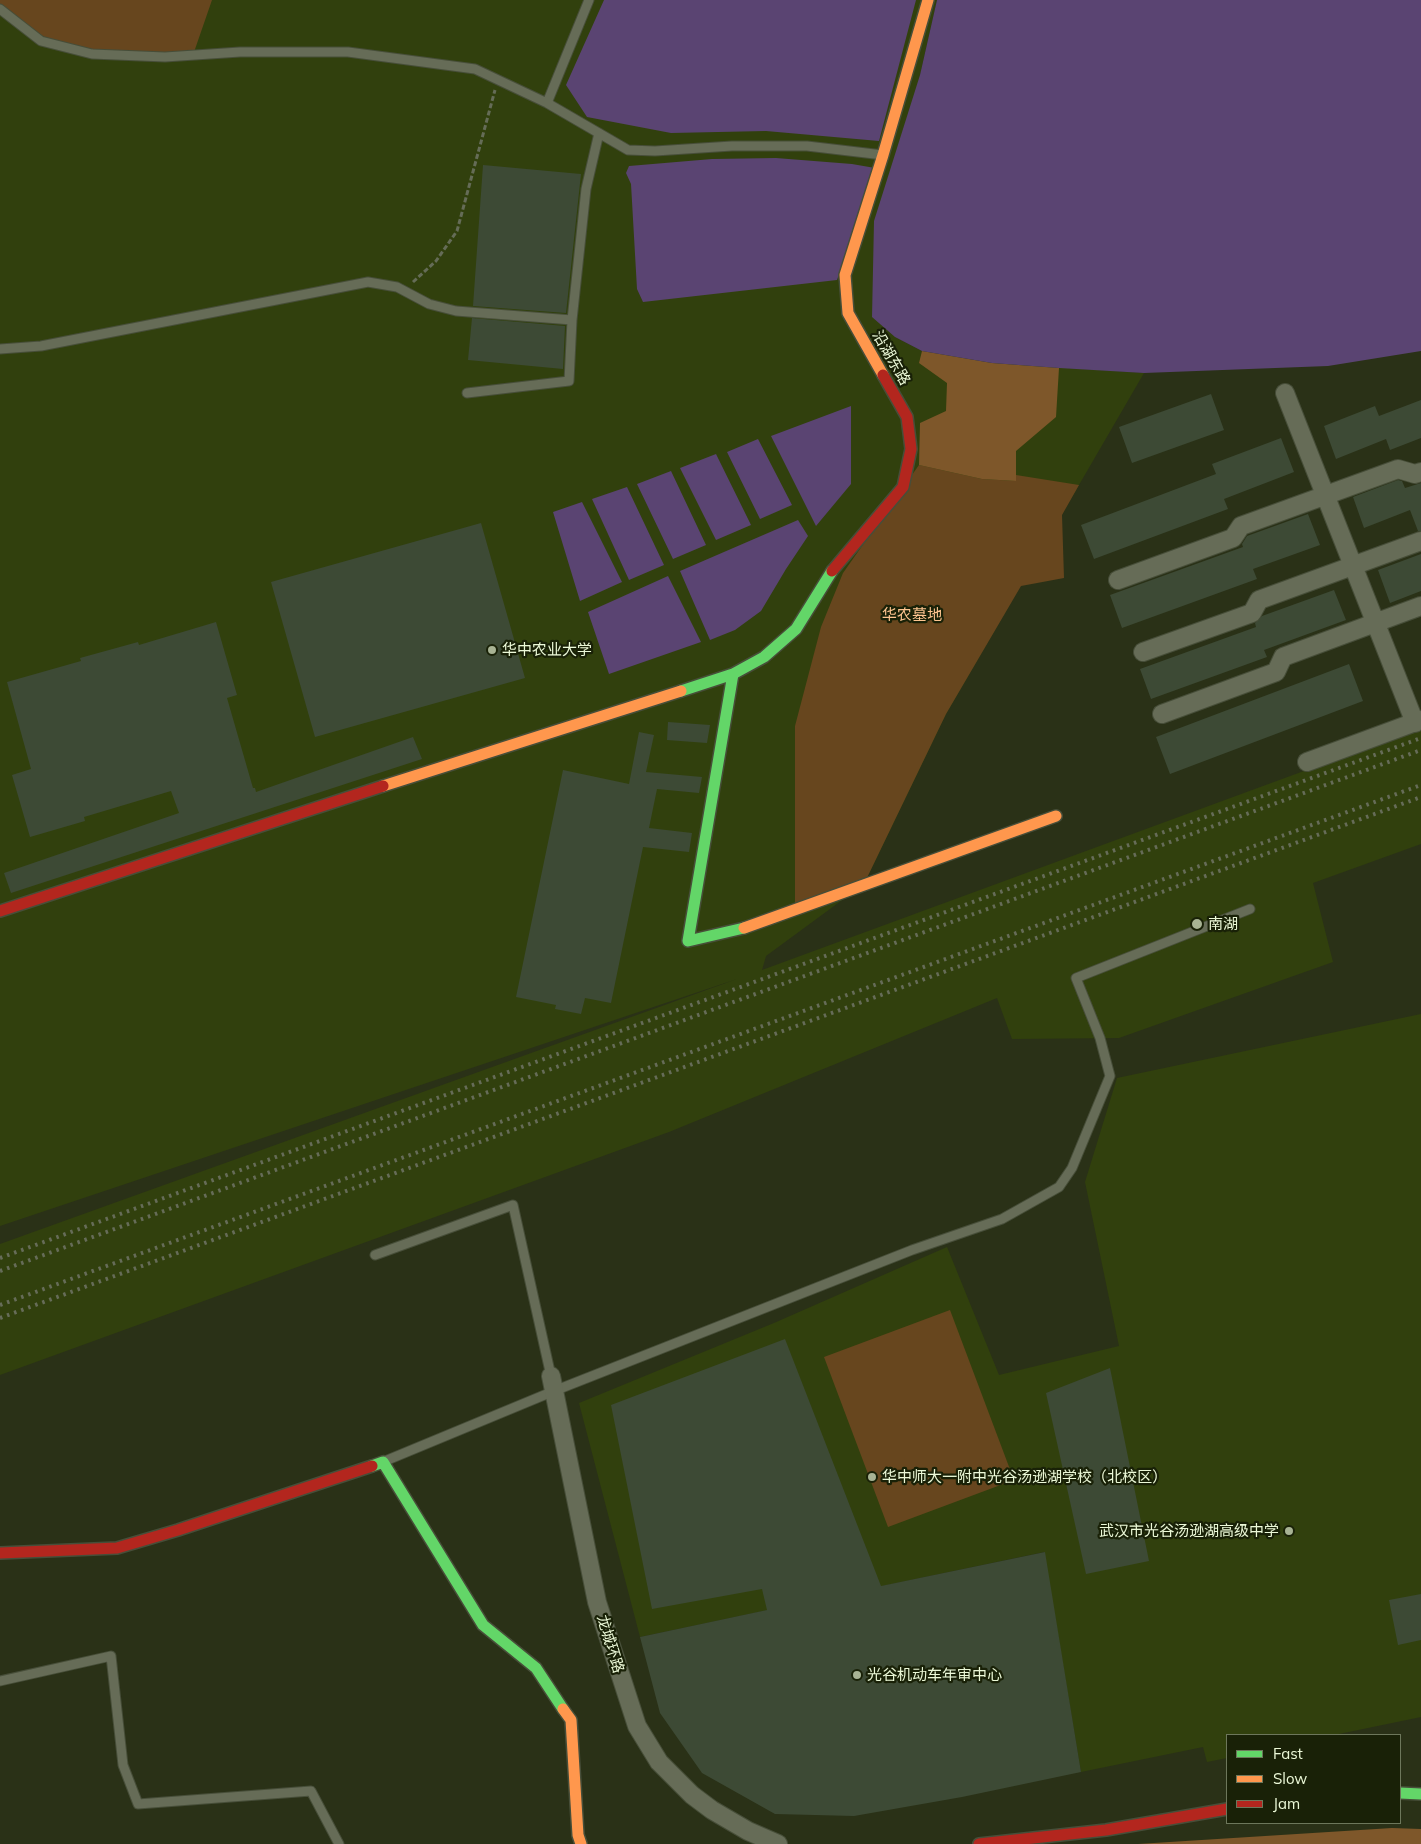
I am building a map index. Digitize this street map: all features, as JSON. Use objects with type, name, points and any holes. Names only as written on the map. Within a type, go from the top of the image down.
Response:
[{"type":"street","name":"沿湖东路","points":[[0,911],[733,674],[764,657],[796,629],[836,565],[903,487],[911,449],[908,417],[848,313],[845,275],[883,155],[928,0]]},
{"type":"street","points":[[1285,392],[1352,566],[1418,722],[1307,762]]},
{"type":"street","points":[[1118,580],[1233,538],[1241,526],[1325,495],[1398,469],[1415,474],[1421,472]]},
{"type":"street","points":[[1143,652],[1252,613],[1259,600],[1421,541]]},
{"type":"street","points":[[1162,714],[1276,672],[1283,657],[1421,606]]},
{"type":"street","points":[[733,674],[688,941],[741,929],[1056,816]]},
{"type":"street","name":"龙城环路","points":[[552,1383],[597,1602],[637,1726],[659,1762],[692,1795],[748,1832],[778,1844]]},
{"type":"street","points":[[0,1553],[117,1548],[178,1530],[383,1462],[484,1626],[536,1668],[571,1720],[578,1835],[581,1844]]},
{"type":"street","points":[[1401,1793],[1421,1794]]},
{"type":"street","points":[[979,1844],[1106,1830],[1226,1809]]},
{"type":"lane","points":[[547,103],[589,0]]},
{"type":"lane","points":[[0,9],[41,41],[92,54],[165,57],[240,52],[348,52],[475,69],[547,103],[628,150],[655,151],[732,146],[807,146],[883,155]]},
{"type":"lane","points":[[467,393],[569,381],[572,320],[586,189],[599,133]]},
{"type":"lane","points":[[0,349],[41,346],[368,282],[397,287],[429,304],[456,311],[572,320]]},
{"type":"lane","points":[[383,1462],[552,1383],[912,1250],[1002,1219],[1059,1187],[1072,1168],[1110,1076],[1100,1038],[1076,978],[1250,909]]},
{"type":"lane","points":[[375,1255],[513,1205],[552,1383]]},
{"type":"lane","points":[[0,1681],[111,1656],[123,1765],[138,1804],[311,1791],[340,1844]]},
{"type":"path","points":[[397,287],[412,282],[436,261],[457,231],[498,80]]},
{"type":"shaded area","name":"华中农业大学","points":[[0,0],[937,0],[920,75],[895,337],[922,351],[992,363],[1144,373],[946,714],[864,884],[766,956],[762,970],[1421,728],[1421,844],[1313,883],[1333,962],[1119,1038],[1012,1039],[997,998],[669,1132],[0,1375],[0,1244],[737,979],[0,1226]]},
{"type":"shaded area","points":[[604,0],[916,0],[879,141],[766,131],[671,133],[587,117],[566,85]]},
{"type":"shaded area","points":[[937,0],[1421,0],[1421,351],[1328,366],[1144,373],[992,363],[922,351],[895,337],[872,317],[874,221],[920,75]]},
{"type":"shaded area","points":[[776,158],[852,164],[875,168],[837,280],[643,302],[637,289],[631,184],[626,173],[629,166],[712,159]]},
{"type":"shaded area","points":[[922,351],[992,363],[1059,368],[1056,417],[1016,451],[1016,481],[982,479],[919,465],[920,423],[946,411],[947,383],[919,363]]},
{"type":"shaded area","points":[[851,406],[851,484],[816,526],[771,436]]},
{"type":"shaded area","points":[[758,439],[792,505],[760,519],[727,452]]},
{"type":"shaded area","points":[[716,454],[751,525],[716,540],[680,468]]},
{"type":"shaded area","points":[[671,471],[706,545],[673,559],[637,484]]},
{"type":"shaded area","points":[[627,487],[664,565],[629,580],[592,499]]},
{"type":"shaded area","points":[[582,502],[622,582],[580,601],[553,512]]},
{"type":"shaded area","points":[[798,520],[808,536],[761,611],[735,630],[710,640],[680,571]]},
{"type":"shaded area","points":[[668,576],[701,642],[609,674],[588,612]]},
{"type":"shaded area","points":[[1421,1014],[1421,1717],[1339,1734],[1226,1734],[1226,1758],[1207,1762],[1203,1747],[1081,1772],[1044,1552],[640,1637],[579,1403],[774,1323],[947,1247],[999,1375],[1119,1346],[1085,1182],[1117,1078]]},
{"type":"shaded area","points":[[1392,1828],[1421,1829],[1421,1844],[1138,1844]]},
{"type":"green space","points":[[0,0],[212,0],[193,55],[92,54],[41,41],[0,9]]},
{"type":"green space","name":"华农墓地","points":[[919,465],[982,479],[1016,481],[1016,475],[1079,485],[1062,515],[1064,578],[1021,586],[946,714],[864,884],[795,915],[795,726],[821,627],[843,573]]},
{"type":"green space","points":[[950,1310],[1014,1480],[888,1527],[824,1357]]},
{"type":"building","points":[[483,165],[581,174],[566,313],[473,306]]},
{"type":"building","points":[[472,318],[565,326],[563,369],[468,360]]},
{"type":"building","points":[[1211,394],[1224,430],[1132,463],[1119,427]]},
{"type":"building","points":[[1421,400],[1421,438],[1390,450],[1386,439],[1336,459],[1324,426],[1375,406],[1379,416]]},
{"type":"building","points":[[1281,438],[1294,472],[1224,499],[1228,509],[1094,559],[1081,525],[1216,474],[1212,464]]},
{"type":"building","points":[[1398,480],[1402,481],[1405,488],[1421,483],[1421,531],[1418,531],[1410,510],[1364,528],[1353,497]]},
{"type":"building","points":[[1308,514],[1320,545],[1253,569],[1257,579],[1122,628],[1110,595],[1243,547],[1242,544],[1247,536]]},
{"type":"building","points":[[481,523],[525,678],[315,737],[271,582]]},
{"type":"building","points":[[1421,554],[1421,591],[1390,603],[1378,570]]},
{"type":"building","points":[[1334,590],[1346,620],[1264,650],[1267,657],[1151,699],[1140,669],[1256,627],[1255,623],[1262,616]]},
{"type":"building","points":[[216,622],[237,695],[227,698],[253,788],[255,788],[256,792],[413,737],[422,759],[11,893],[4,873],[179,813],[171,791],[84,817],[85,821],[30,837],[12,775],[31,769],[7,682],[81,661],[80,658],[138,642],[139,645]]},
{"type":"building","points":[[1349,664],[1363,701],[1170,774],[1156,737]]},
{"type":"building","points":[[668,722],[710,725],[707,743],[667,740]]},
{"type":"building","points":[[639,732],[654,735],[646,772],[702,777],[699,793],[657,789],[649,828],[692,833],[689,852],[643,847],[611,1003],[585,998],[581,1014],[555,1009],[556,1005],[516,997],[563,770],[629,784]]},
{"type":"building","name":"光谷机动车年审中心","points":[[785,1339],[881,1586],[1045,1552],[1081,1772],[962,1797],[854,1816],[775,1814],[702,1773],[660,1713],[640,1637],[767,1610],[762,1589],[652,1609],[611,1405]]},
{"type":"building","points":[[1110,1368],[1149,1561],[1086,1574],[1046,1393]]},
{"type":"building","points":[[1421,1594],[1421,1640],[1398,1645],[1389,1600]]},
{"type":"railway","points":[[0,1258],[1421,738]]},
{"type":"railway","points":[[0,1271],[1421,750]]},
{"type":"railway","points":[[0,1305],[1421,785]]},
{"type":"railway","points":[[0,1318],[1421,797]]},
{"type":"traffic: fast","points":[[681,691],[733,674],[764,657],[796,629],[832,571]]},
{"type":"traffic: fast","points":[[733,674],[688,941],[744,928]]},
{"type":"traffic: fast","points":[[372,1466],[383,1462],[483,1625],[536,1668],[563,1709]]},
{"type":"traffic: fast","points":[[1401,1793],[1421,1794]]},
{"type":"traffic: slow","points":[[883,375],[848,313],[845,275],[883,155],[928,0]]},
{"type":"traffic: slow","points":[[383,786],[681,691]]},
{"type":"traffic: slow","points":[[744,928],[1056,816]]},
{"type":"traffic: slow","points":[[563,1709],[571,1720],[578,1835],[581,1844]]},
{"type":"traffic: jam","points":[[832,571],[903,487],[911,449],[907,417],[883,375]]},
{"type":"traffic: jam","points":[[0,911],[383,786]]},
{"type":"traffic: jam","points":[[0,1553],[117,1548],[178,1530],[372,1466]]},
{"type":"traffic: jam","points":[[979,1844],[1106,1830],[1226,1809]]},
{"type":"place","name":"华中农业大学","points":[[492,650]]},
{"type":"place","name":"南湖","points":[[1197,924]]},
{"type":"place","name":"华中师大一附中光谷汤逊湖学校（北校区）","points":[[872,1477]]},
{"type":"place","name":"武汉市光谷汤逊湖高级中学","points":[[1289,1531]]},
{"type":"place","name":"光谷机动车年审中心","points":[[857,1675]]}]
